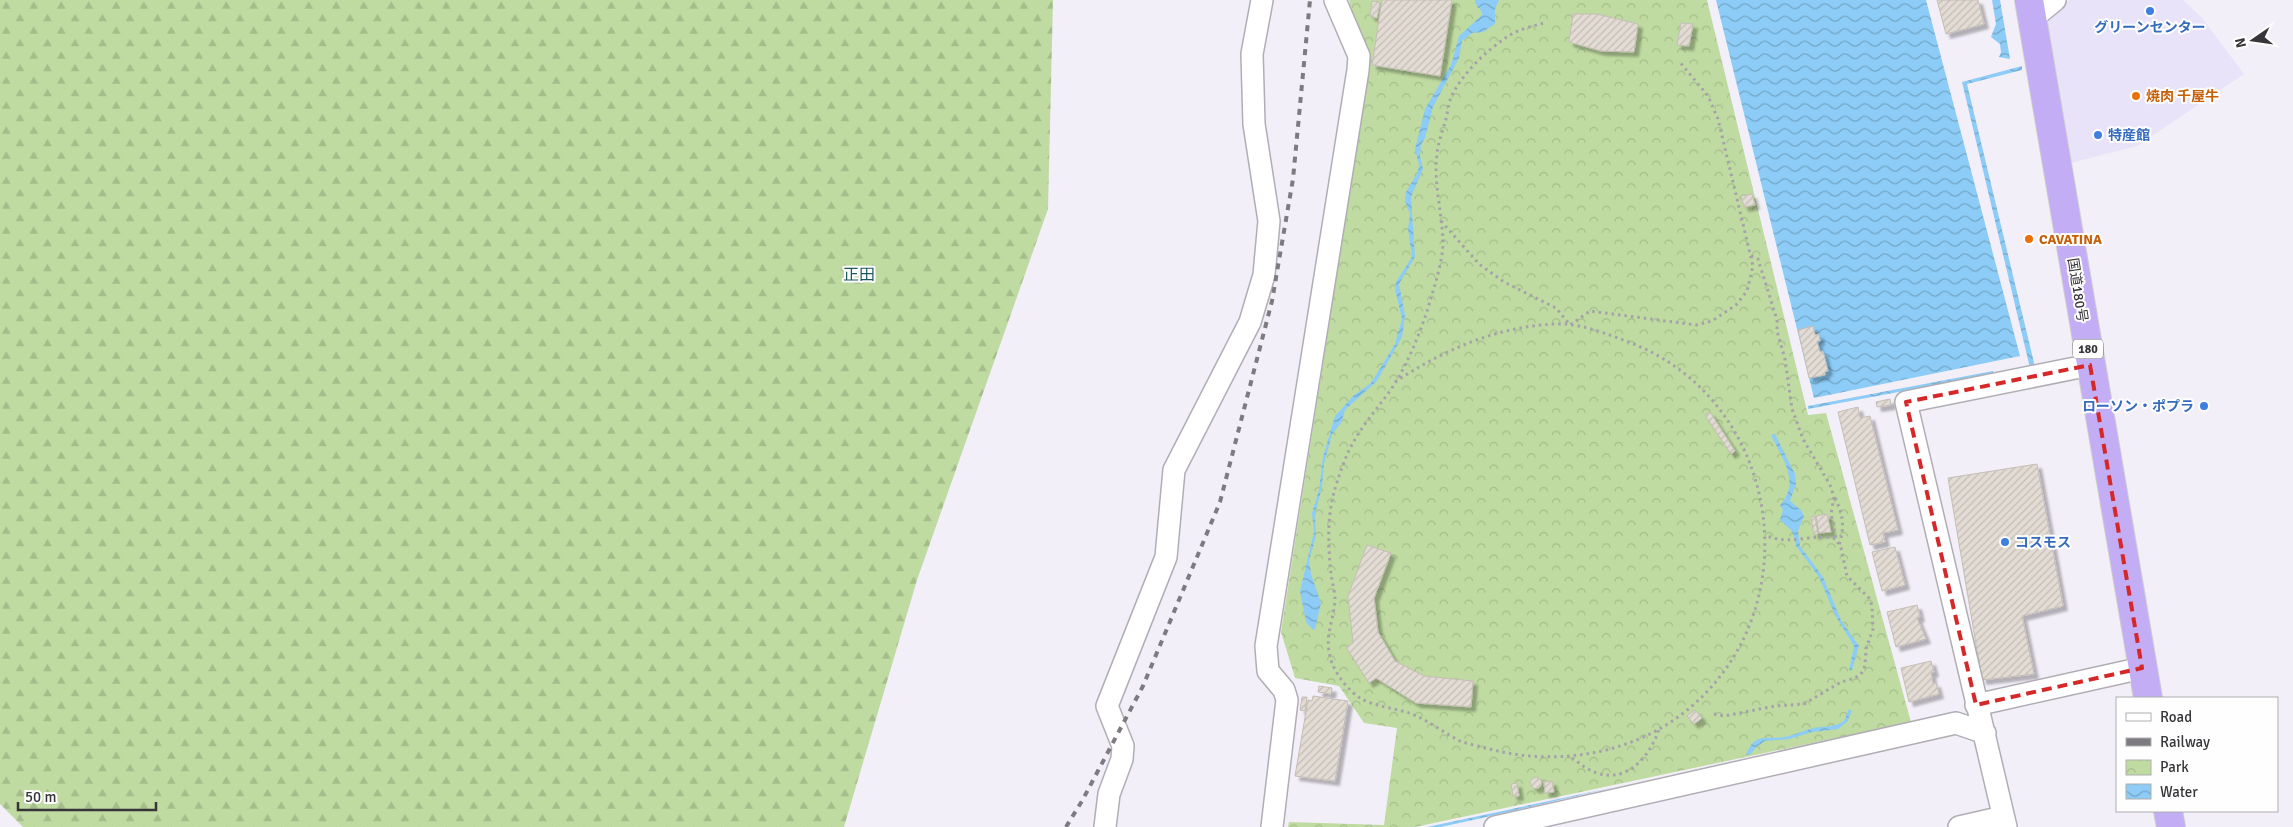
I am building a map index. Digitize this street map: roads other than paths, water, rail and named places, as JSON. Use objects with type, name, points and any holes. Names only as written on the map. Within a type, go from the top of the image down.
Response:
[{"type":"highway","name":"国道180号","points":[[2031,9],[2148,697]]},
{"type":"highway","points":[[2168,812],[2171,827]]},
{"type":"street","points":[[1104,827],[1109,794],[1122,759],[1123,746],[1107,706],[1166,557],[1174,470],[1250,322],[1264,275],[1269,221],[1254,124],[1252,54],[1262,0]]},
{"type":"street","points":[[1272,827],[1288,700],[1284,690],[1268,671],[1266,646],[1358,70],[1359,56],[1335,0]]},
{"type":"street","points":[[2031,9],[2055,0]]},
{"type":"street","points":[[1959,827],[2004,822],[1985,733],[1976,705],[1906,402],[2090,365]]},
{"type":"street","points":[[1976,705],[2142,668]]},
{"type":"street","points":[[1495,827],[1956,723],[1985,733]]},
{"type":"water","points":[[1475,0],[1499,0],[1495,9],[1495,24],[1483,32],[1472,33],[1462,41],[1459,58],[1433,107],[1425,138],[1421,145],[1420,156],[1423,169],[1411,197],[1415,257],[1399,284],[1405,315],[1402,337],[1377,381],[1345,410],[1342,421],[1332,435],[1324,464],[1322,487],[1315,514],[1316,536],[1309,561],[1311,574],[1321,603],[1315,629],[1313,630],[1306,622],[1300,591],[1314,532],[1312,513],[1319,490],[1323,457],[1335,416],[1354,395],[1371,383],[1395,344],[1402,319],[1395,289],[1396,282],[1412,257],[1408,229],[1410,214],[1405,201],[1406,192],[1418,172],[1419,165],[1415,149],[1425,109],[1451,65],[1459,36],[1482,15]]},
{"type":"water","points":[[1716,0],[1926,0],[2020,356],[1814,398]]},
{"type":"water","points":[[1992,0],[2000,0],[2010,59],[1999,57],[2001,52],[2000,44],[1991,37],[1996,24]]},
{"type":"water","points":[[2022,66],[2022,70],[1967,84],[2035,367],[2030,368],[1962,82]]},
{"type":"water","points":[[1993,371],[1994,374],[1808,409],[1808,406]]},
{"type":"water","points":[[1775,434],[1795,474],[1796,484],[1790,501],[1801,510],[1804,516],[1798,531],[1800,546],[1823,577],[1841,620],[1859,646],[1852,670],[1849,671],[1854,646],[1835,615],[1819,577],[1796,546],[1792,531],[1780,520],[1783,510],[1780,505],[1789,488],[1789,479],[1784,461],[1771,435]]},
{"type":"water","points":[[1849,709],[1852,711],[1847,722],[1838,729],[1812,732],[1789,739],[1765,741],[1756,747],[1751,754],[1746,755],[1749,748],[1757,740],[1787,736],[1840,723],[1844,721]]},
{"type":"water","points":[[1615,787],[1441,827],[1427,827]]},
{"type":"railway","points":[[1066,827],[1082,801],[1143,686],[1220,502],[1272,301],[1293,179],[1310,0]]},
{"type":"place","name":"グリーンセンター","points":[[2150,11]]},
{"type":"place","name":"焼肉 千屋牛","points":[[2136,96]]},
{"type":"place","name":"特産館","points":[[2098,135]]},
{"type":"place","name":"CAVATINA","points":[[2029,239]]},
{"type":"place","name":"ローソン・ポプラ","points":[[2204,406]]},
{"type":"place","name":"コスモス","points":[[2005,542]]},
{"type":"district","name":"正田","points":[[859,274]]}]
